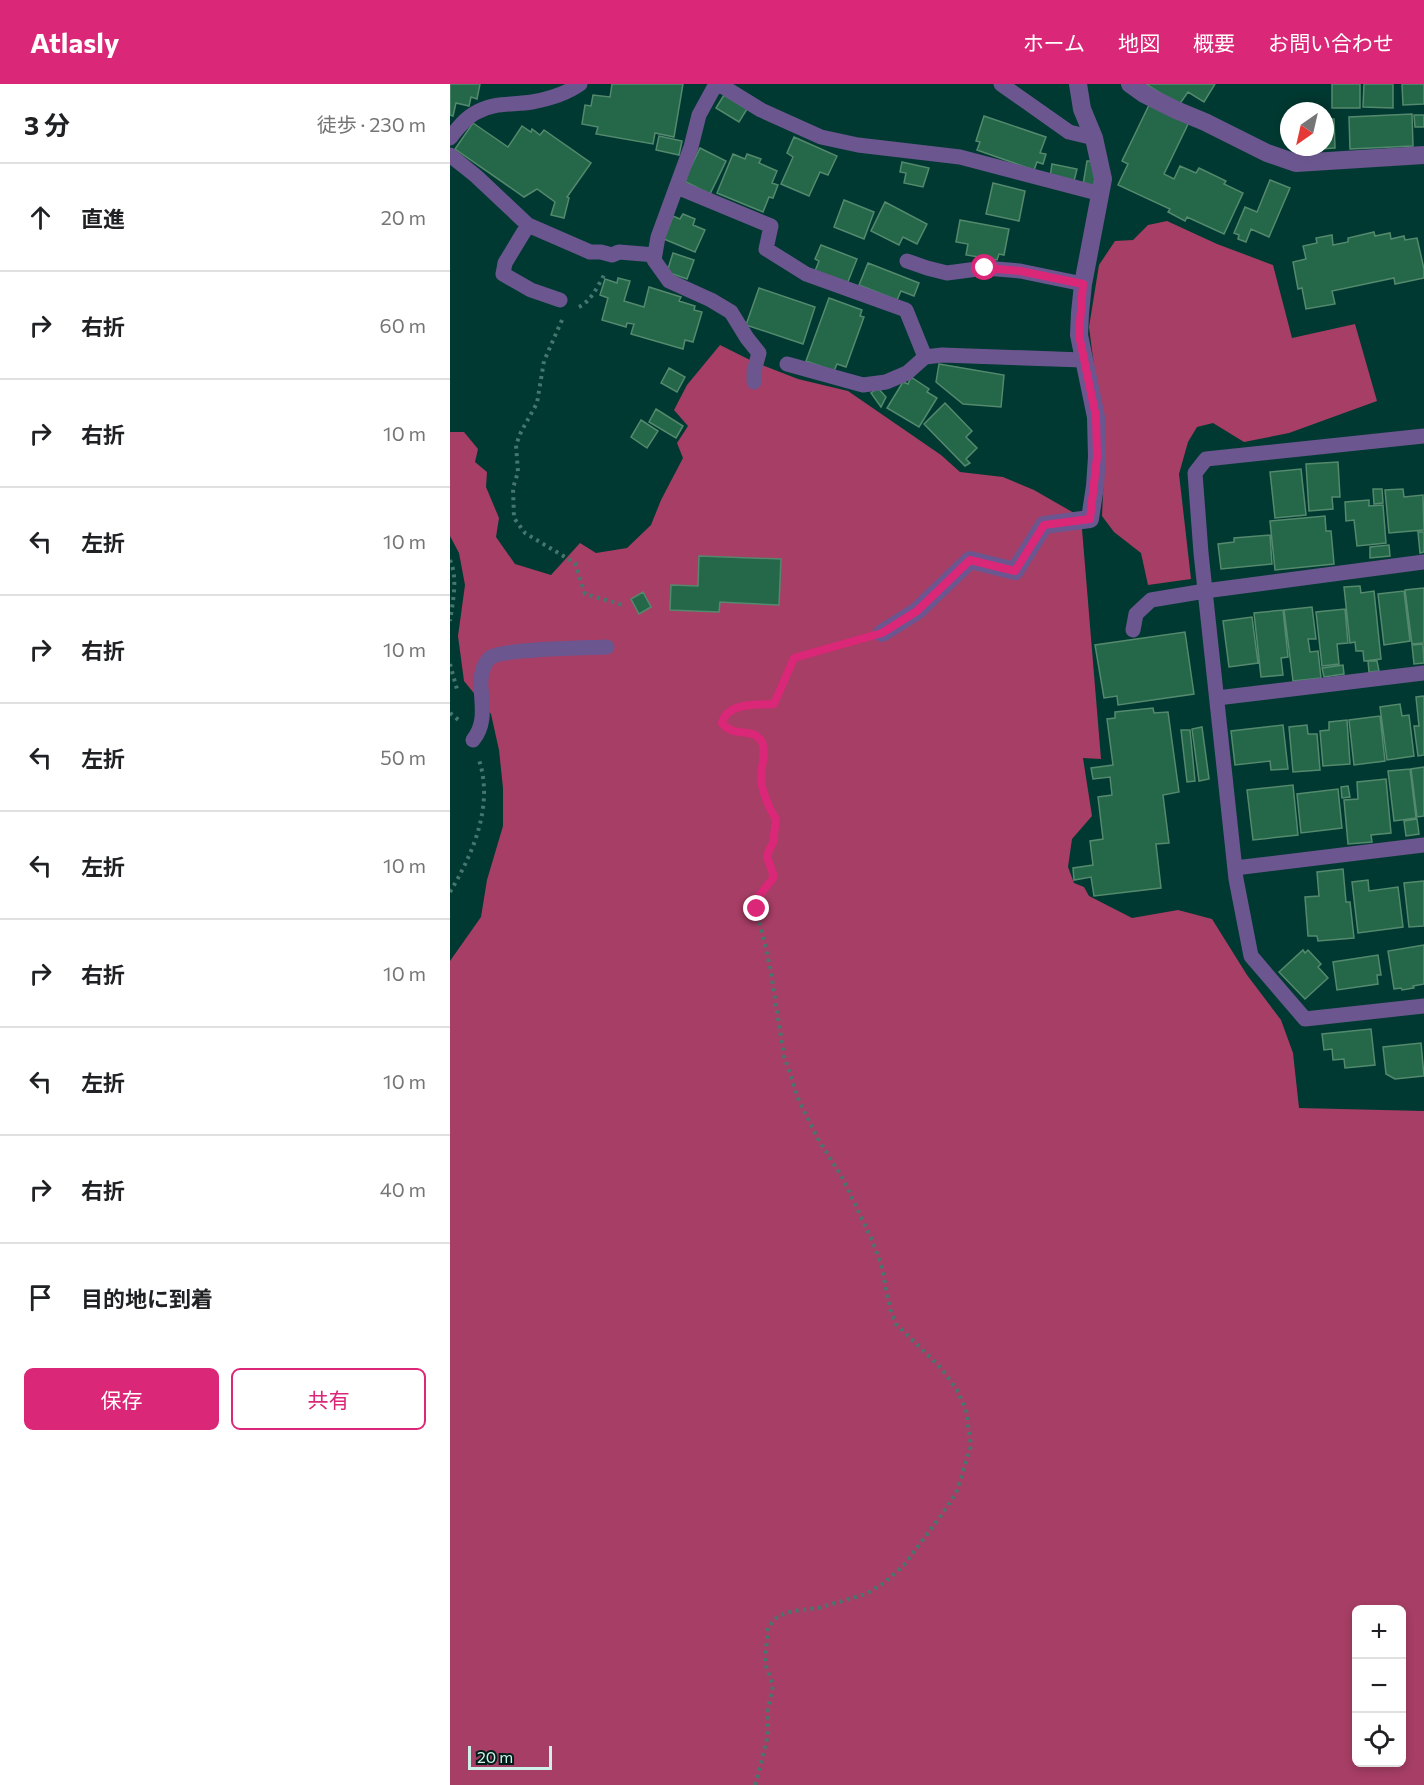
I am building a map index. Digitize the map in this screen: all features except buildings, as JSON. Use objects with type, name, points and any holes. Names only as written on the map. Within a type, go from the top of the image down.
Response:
[{"type":"street","points":[[882,633],[917,611],[970,560],[1015,571],[1044,525],[1090,519],[1097,457],[1096,417],[1079,335],[1083,284],[1103,179],[1094,138],[1082,109],[1078,84]]},
{"type":"street","points":[[1130,84],[1144,94],[1176,110],[1267,153],[1296,163],[1424,155]]},
{"type":"lane","points":[[450,138],[475,112],[490,106],[551,98],[580,84]]},
{"type":"lane","points":[[754,381],[753,371],[759,353],[731,312],[669,281],[654,260],[658,237],[691,147],[699,116],[718,84],[761,110],[821,137],[858,145],[960,157],[1101,194]]},
{"type":"lane","points":[[1001,84],[1069,132],[1094,138]]},
{"type":"lane","points":[[450,155],[528,225],[590,252],[612,255],[619,252],[655,255]]},
{"type":"lane","points":[[677,187],[771,226],[766,249],[806,274],[906,310],[925,357]]},
{"type":"lane","points":[[528,225],[505,263],[503,274],[563,307]]},
{"type":"lane","points":[[907,261],[947,273],[985,268],[1020,271],[1083,284]]},
{"type":"lane","points":[[787,364],[863,385],[886,382],[907,373],[925,357],[942,355],[1083,360]]},
{"type":"lane","points":[[1424,436],[1206,459],[1195,473],[1205,591],[1235,868],[1251,956],[1305,1019],[1424,1006]]},
{"type":"lane","points":[[1133,630],[1136,614],[1151,600],[1424,562]]},
{"type":"lane","points":[[473,740],[480,731],[482,721],[482,672],[486,662],[492,656],[522,651],[607,647]]},
{"type":"lane","points":[[1217,698],[1424,673]]},
{"type":"lane","points":[[1235,868],[1424,845]]},
{"type":"path","points":[[574,309],[583,305],[595,291],[612,255]]},
{"type":"path","points":[[563,307],[556,333],[544,361],[537,403],[516,445],[518,472],[513,488],[514,518],[525,533],[575,563],[585,594],[623,605]]},
{"type":"path","points":[[450,560],[454,593],[450,621]]},
{"type":"path","points":[[755,1785],[768,1735],[768,1708],[773,1686],[765,1663],[768,1627],[778,1616],[793,1611],[818,1608],[866,1594],[884,1583],[904,1565],[956,1493],[971,1446],[966,1410],[957,1390],[940,1368],[896,1324],[873,1242],[842,1177],[818,1139],[799,1101],[784,1056],[770,967],[758,915],[759,896],[773,878],[767,857],[773,843],[776,819],[761,783],[764,753],[761,741],[751,732],[727,730],[722,723],[723,718],[729,712],[739,707],[774,704],[794,658],[882,633]]},
{"type":"path","points":[[450,664],[460,701]]},
{"type":"path","points":[[450,892],[475,844],[482,809],[484,789],[481,765],[473,740]]},
{"type":"shaded area","points":[[1167,221],[1217,244],[1273,265],[1292,338],[1355,324],[1377,401],[1289,433],[1244,442],[1213,423],[1197,427],[1188,442],[1179,474],[1191,579],[1148,585],[1141,553],[1114,532],[1102,516],[1105,451],[1089,327],[1099,265],[1115,241],[1133,240],[1148,225]]},
{"type":"shaded area","points":[[720,345],[752,361],[798,379],[848,391],[941,455],[960,472],[1003,477],[1034,490],[1081,517],[1101,759],[1083,758],[1092,816],[1072,839],[1068,867],[1074,883],[1084,887],[1089,896],[1132,918],[1178,910],[1212,919],[1247,975],[1281,1020],[1293,1053],[1299,1108],[1424,1111],[1424,1785],[450,1785],[450,961],[481,917],[487,880],[503,826],[503,788],[499,750],[491,714],[464,681],[458,636],[465,585],[459,553],[450,536],[450,432],[464,432],[478,449],[475,462],[487,472],[486,487],[499,518],[496,537],[515,564],[551,575],[580,543],[596,553],[627,548],[651,525],[683,458],[677,443],[688,426],[674,410],[687,385]]},
{"type":"route","points":[[757,909],[762,890],[773,878],[767,857],[775,835],[776,819],[761,783],[764,753],[761,741],[751,732],[727,730],[722,723],[723,718],[739,707],[774,704],[794,658],[882,633],[917,611],[970,560],[1015,571],[1044,525],[1090,519],[1097,457],[1096,417],[1079,335],[1083,284],[1020,271],[985,268]]}]
